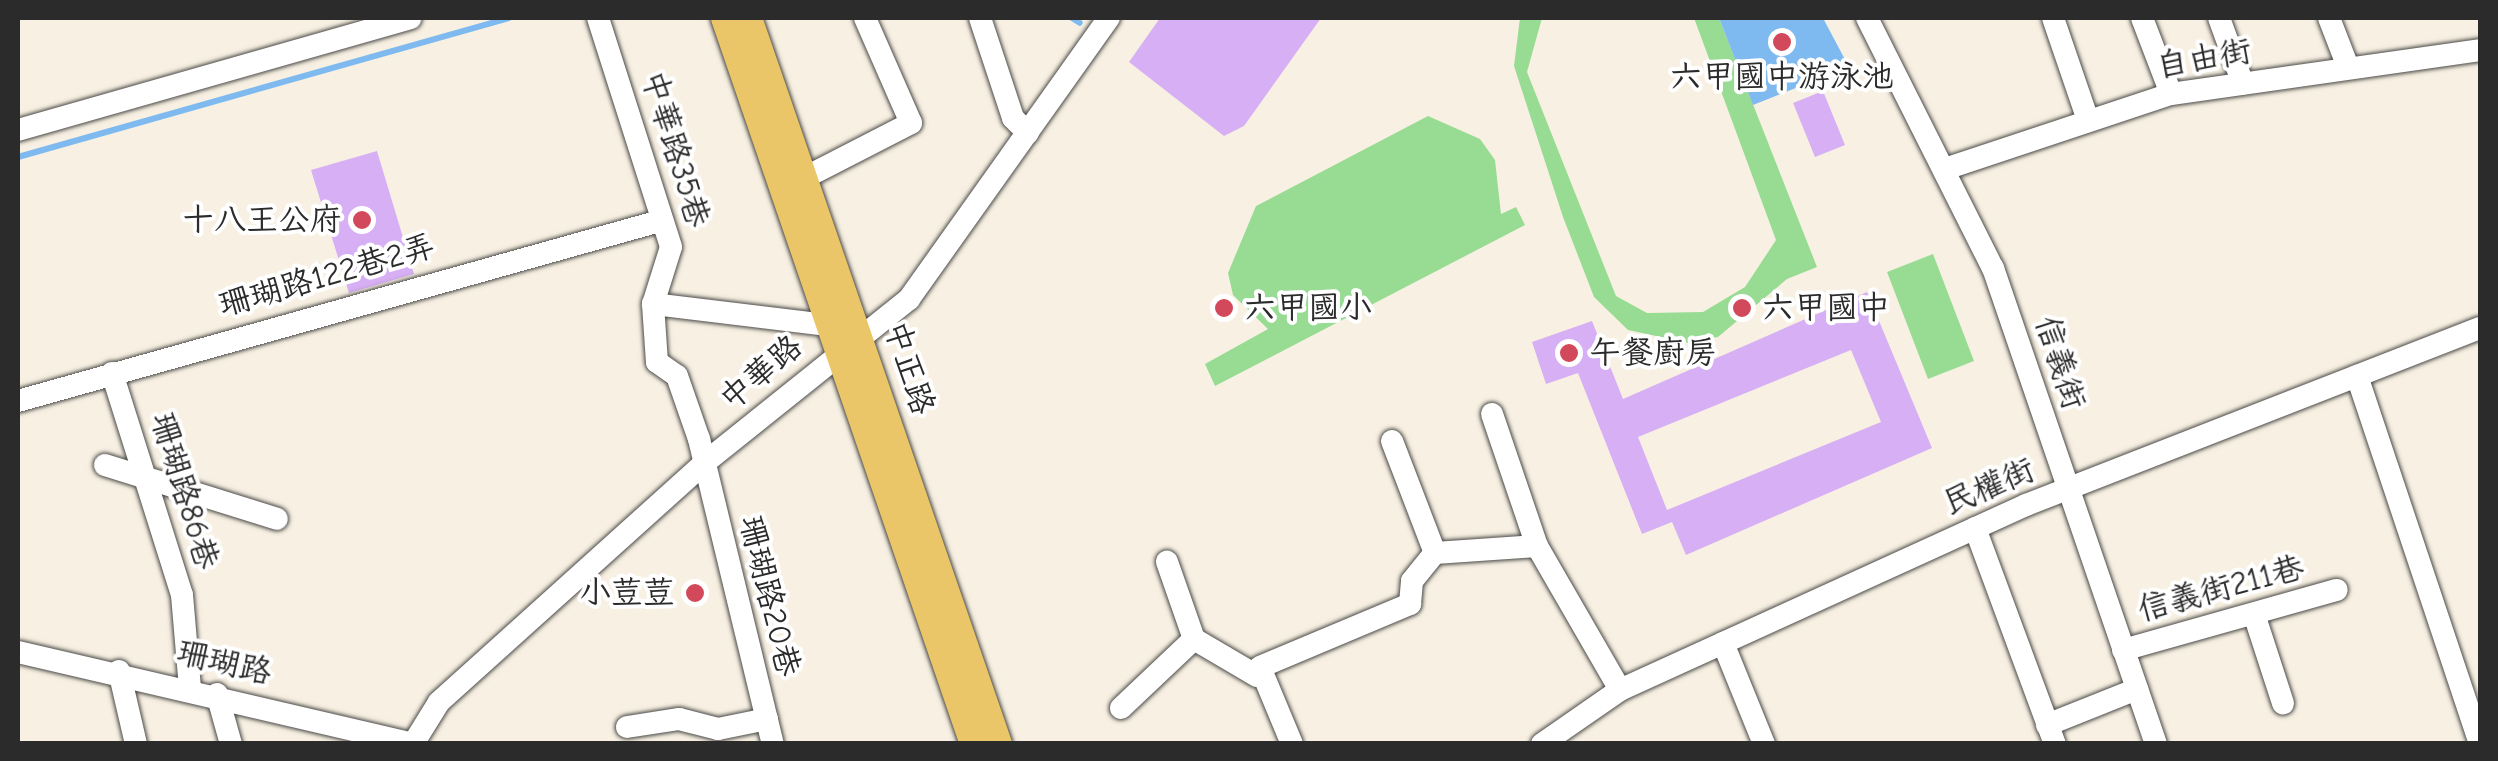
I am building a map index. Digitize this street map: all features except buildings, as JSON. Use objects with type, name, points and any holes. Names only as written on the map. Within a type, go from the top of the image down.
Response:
[{"type":"main road","name":"中正路","points":[[725,18],[998,744]]},
{"type":"main road","name":"中正路","points":[[748,18],[808,176],[846,336],[974,744]]},
{"type":"street","points":[[18,130],[410,18]]},
{"type":"street","name":"中華路35巷","points":[[598,18],[671,262],[654,304],[657,362],[677,376],[703,464]]},
{"type":"street","points":[[808,176],[911,122],[865,18]]},
{"type":"street","points":[[980,18],[1013,118],[1028,133]]},
{"type":"street","name":"中華路","points":[[413,744],[439,702],[703,464],[846,336],[909,299],[1110,18]]},
{"type":"street","name":"信義街","points":[[1867,18],[1948,168],[1993,268],[2156,744]]},
{"type":"street","points":[[2053,18],[2088,120]]},
{"type":"street","points":[[2142,18],[2171,94]]},
{"type":"street","points":[[2220,18],[2244,84]]},
{"type":"street","points":[[2329,18],[2348,67]]},
{"type":"street","name":"自由街","points":[[1948,168],[2171,94],[2480,50]]},
{"type":"street","name":"珊瑚路122巷2弄","points":[[18,400],[656,222]]},
{"type":"street","points":[[654,304],[846,336]]},
{"type":"street","name":"民權街","points":[[1557,740],[1620,690],[1974,528],[2480,328]]},
{"type":"street","name":"珊瑚路86巷","points":[[112,373],[182,595],[190,688]]},
{"type":"street","points":[[2357,376],[2480,743]]},
{"type":"street","points":[[1492,414],[1537,546],[1620,690]]},
{"type":"street","points":[[1392,442],[1435,553]]},
{"type":"street","name":"珊瑚路20巷","points":[[703,464],[773,744]]},
{"type":"street","points":[[105,465],[277,519]]},
{"type":"street","points":[[1974,528],[2051,734],[2137,689]]},
{"type":"street","points":[[1257,676],[1410,604],[1412,581],[1435,553],[1537,546]]},
{"type":"street","points":[[1167,562],[1194,639],[1257,676],[1292,744]]},
{"type":"street","name":"信義街211巷","points":[[2123,650],[2337,590]]},
{"type":"street","points":[[2254,614],[2283,703]]},
{"type":"street","points":[[1121,708],[1194,639]]},
{"type":"street","points":[[1723,643],[1764,744]]},
{"type":"street","name":"珊瑚路","points":[[18,652],[119,671],[413,744]]},
{"type":"street","points":[[119,671],[136,744]]},
{"type":"street","points":[[217,694],[231,744]]},
{"type":"street","points":[[627,727],[679,719],[718,729],[767,719]]},
{"type":"green space","points":[[1520,18],[1542,18],[1527,72],[1616,296],[1647,313],[1703,312],[1745,287],[1776,240],[1694,18],[1719,18],[1817,267],[1787,279],[1718,337],[1689,343],[1628,330],[1594,297],[1563,217],[1514,66]]},
{"type":"green space","points":[[1428,116],[1480,139],[1495,160],[1501,214],[1516,207],[1525,225],[1215,386],[1205,364],[1268,329],[1233,295],[1228,273],[1256,206]]},
{"type":"green space","points":[[1933,254],[1974,361],[1928,379],[1887,272]]},
{"type":"water","name":"六甲國中游泳池","points":[[1719,18],[1823,18],[1849,67],[1753,105]]},
{"type":"waterway","points":[[18,157],[509,18]]},
{"type":"waterway","points":[[1072,18],[1080,23]]},
{"type":"place","name":"六甲國中游泳池","points":[[1782,42]]},
{"type":"place","name":"十八王公府","points":[[362,220]]},
{"type":"place","name":"六甲國小","points":[[1224,308]]},
{"type":"place","name":"六甲國中","points":[[1742,308]]},
{"type":"place","name":"午餐廚房","points":[[1569,353]]},
{"type":"place","name":"小荳荳","points":[[695,593]]}]
